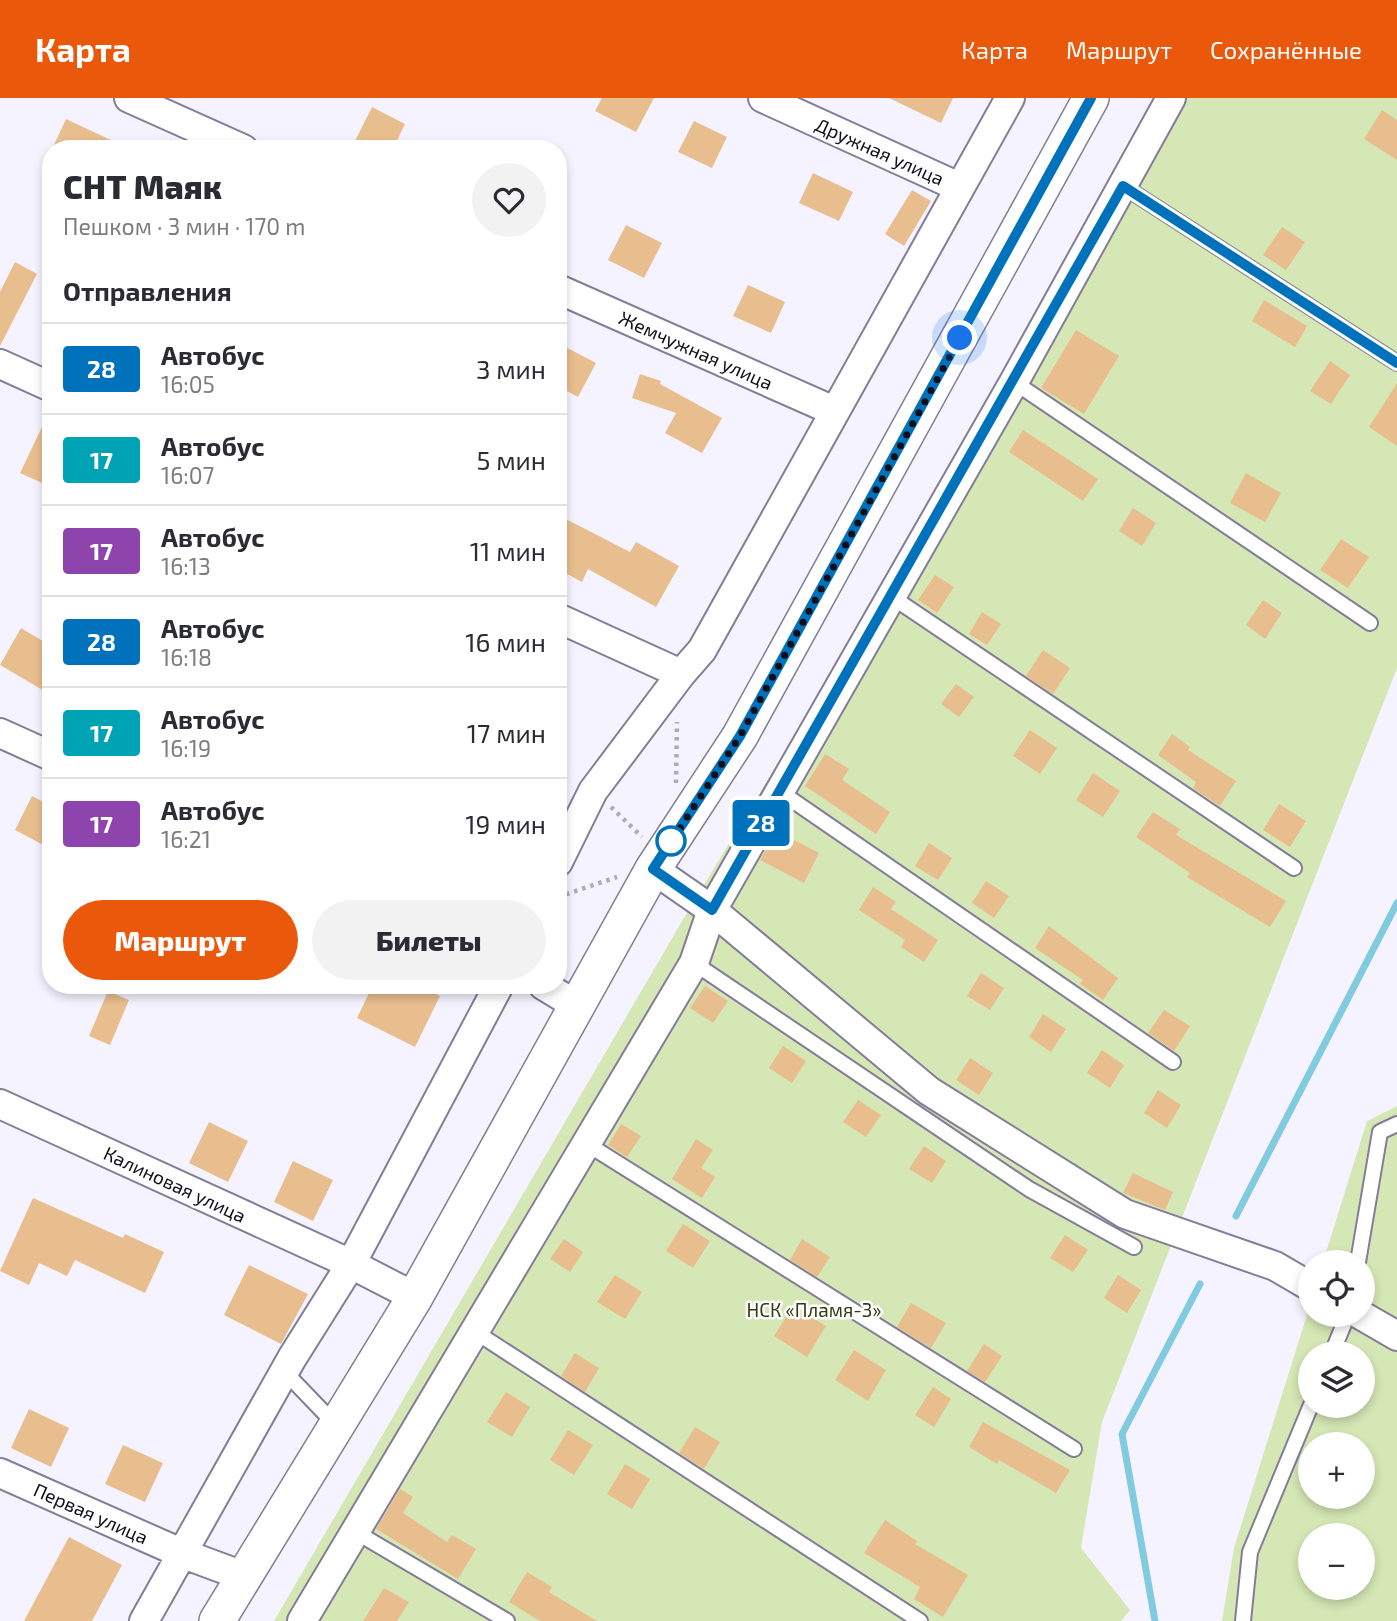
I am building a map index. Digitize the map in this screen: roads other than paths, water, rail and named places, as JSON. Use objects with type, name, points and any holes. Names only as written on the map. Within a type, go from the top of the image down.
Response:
[{"type":"street","points":[[129,98],[223,140]]},
{"type":"street","name":"Дружная улица","points":[[763,98],[959,187]]},
{"type":"street","points":[[567,845],[598,785],[702,650],[1010,98]]},
{"type":"street","points":[[217,1621],[415,1297],[579,1007],[652,855],[740,736],[1091,98]]},
{"type":"street","points":[[302,1621],[694,963],[712,910],[1014,382],[1171,98]]},
{"type":"street","name":"Жемчужная улица","points":[[567,293],[834,411]]},
{"type":"street","points":[[0,364],[42,383]]},
{"type":"street","points":[[567,623],[674,683]]},
{"type":"street","points":[[0,733],[42,752]]},
{"type":"street","points":[[652,855],[712,910],[929,1091],[1125,1214],[1275,1266],[1298,1279]]},
{"type":"street","points":[[144,1621],[284,1371],[351,1264],[494,994]]},
{"type":"street","points":[[558,994],[579,1007]]},
{"type":"street","name":"Калиновая улица","points":[[0,1104],[351,1264],[415,1297]]},
{"type":"street","points":[[1375,1323],[1397,1336]]},
{"type":"street","name":"Первая улица","points":[[0,1473],[181,1553],[243,1576]]},
{"type":"lane","points":[[1123,186],[1397,363]]},
{"type":"lane","points":[[1014,382],[1370,623]]},
{"type":"lane","points":[[892,597],[1294,868]]},
{"type":"lane","points":[[779,790],[1173,1062]]},
{"type":"lane","points":[[694,963],[1029,1189],[1134,1247]]},
{"type":"lane","points":[[1360,1250],[1380,1132],[1397,1124]]},
{"type":"lane","points":[[587,1144],[1074,1449]]},
{"type":"lane","points":[[474,1331],[920,1621]]},
{"type":"lane","points":[[284,1371],[336,1425]]},
{"type":"lane","points":[[1243,1621],[1250,1552],[1306,1418]]},
{"type":"lane","points":[[354,1531],[507,1621]]},
{"type":"waterway","points":[[1236,1216],[1397,903]]},
{"type":"waterway","points":[[1155,1621],[1122,1434],[1200,1284]]},
{"type":"park label","name":"НСК «Пламя-3»","points":[[814,1309]]}]
